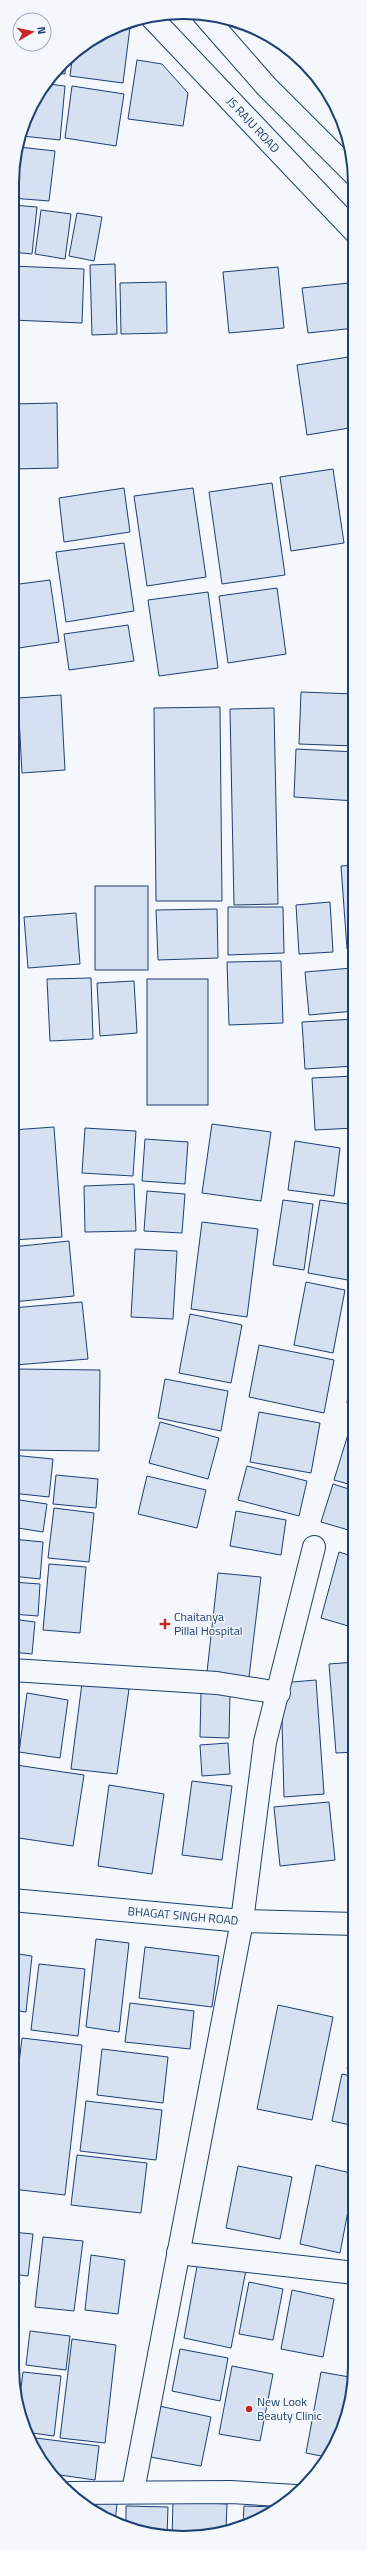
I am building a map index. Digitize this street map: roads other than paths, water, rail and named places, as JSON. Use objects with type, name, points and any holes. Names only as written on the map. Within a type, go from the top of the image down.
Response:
[{"type":"street","name":"JS RAJU ROAD","points":[[155,21],[348,225]]},
{"type":"street","points":[[209,21],[266,86],[348,168]]},
{"type":"street","points":[[133,2491],[242,1921],[265,1742],[279,1693],[314,1547]]},
{"type":"street","points":[[19,1670],[217,1683],[279,1693]]},
{"type":"street","name":"BHAGAT SINGH ROAD","points":[[19,1901],[242,1921],[348,1924]]},
{"type":"street","points":[[178,2253],[348,2272]]},
{"type":"street","points":[[78,2493],[133,2491],[231,2492],[286,2495]]},
{"type":"place","name":"Chaitanya Pillal Hospital","points":[[165,1624]]},
{"type":"place","name":"New Look Beauty Clinic","points":[[249,2409]]}]
